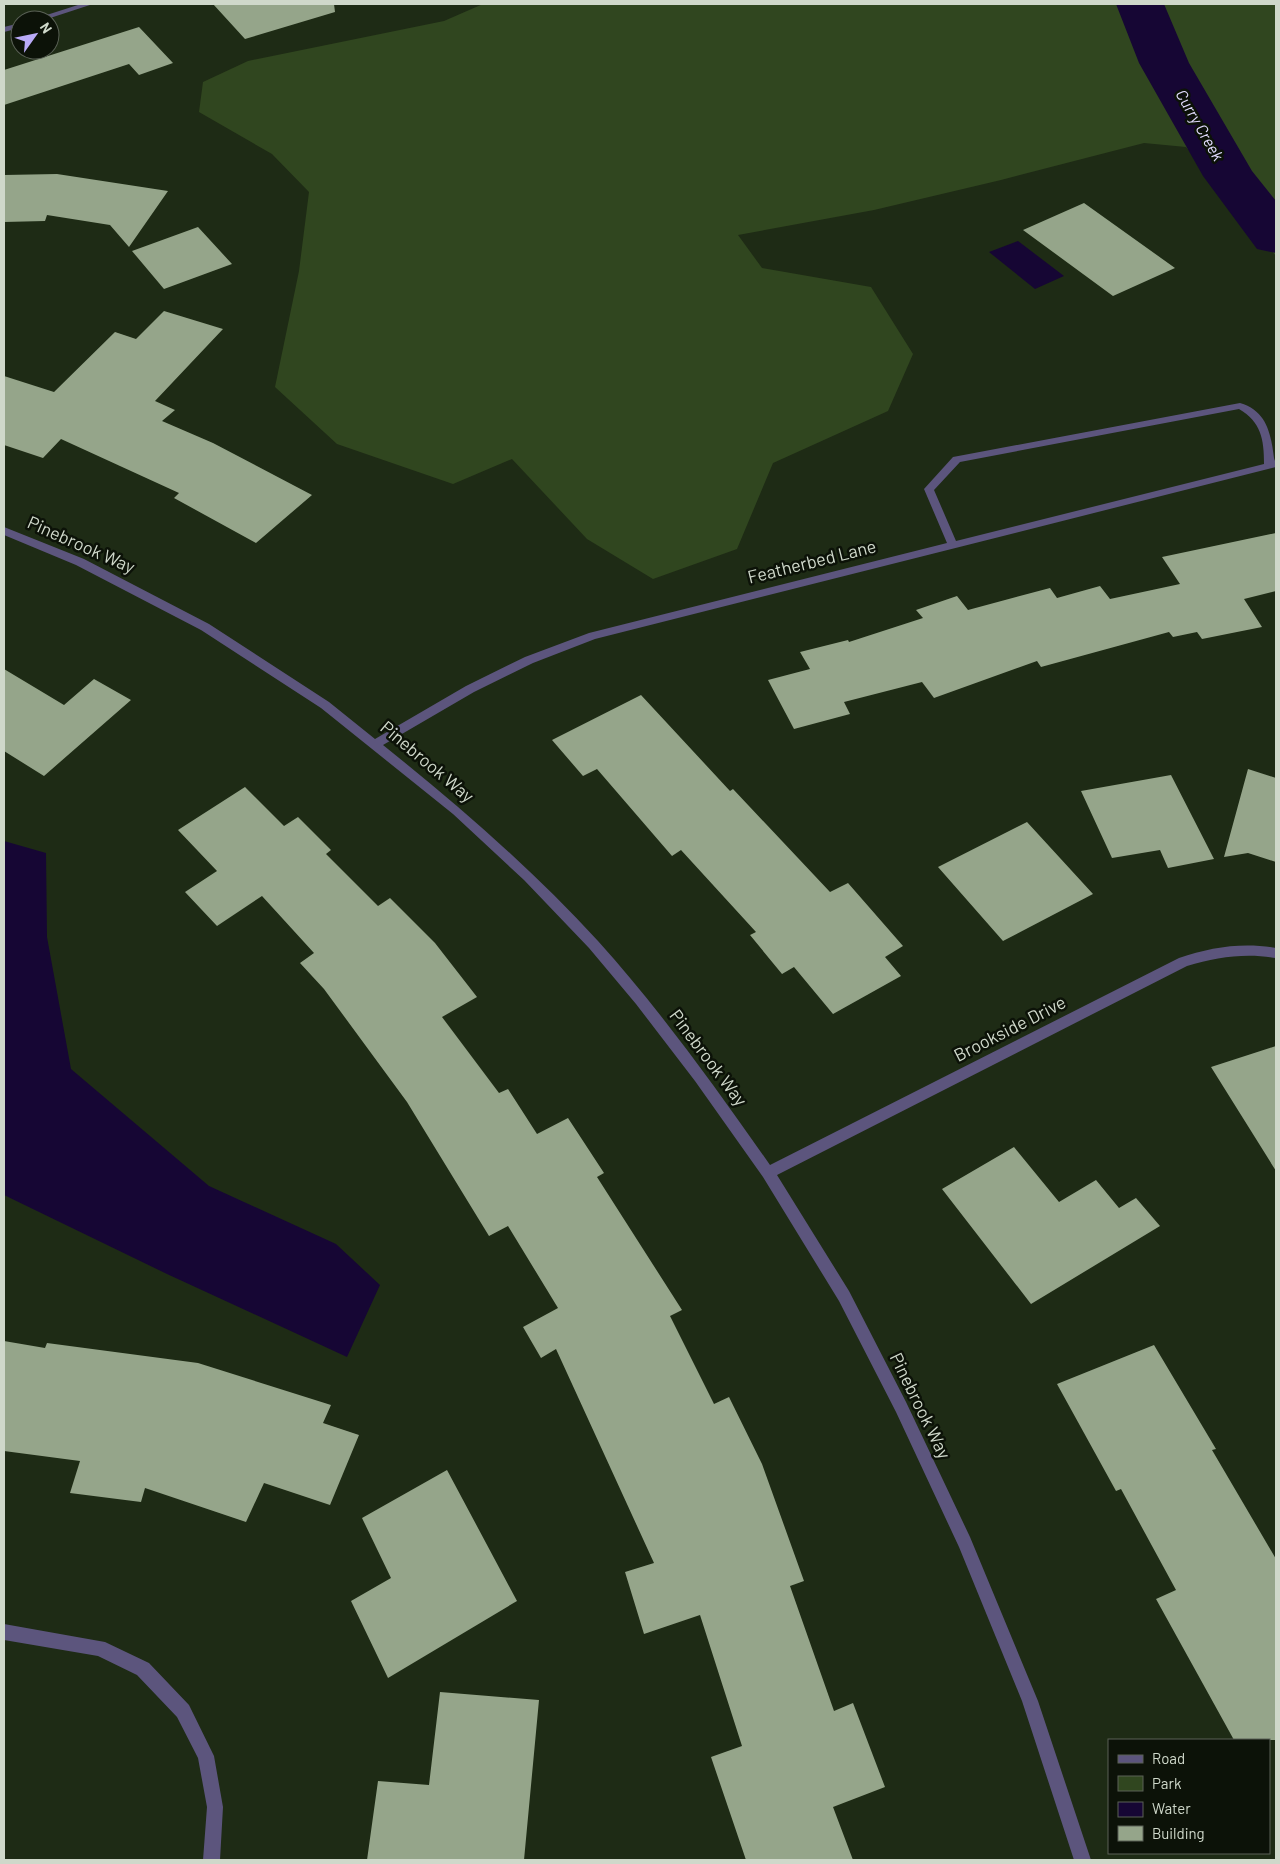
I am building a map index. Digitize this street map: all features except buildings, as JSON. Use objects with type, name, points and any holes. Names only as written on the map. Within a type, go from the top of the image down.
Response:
[{"type":"street","points":[[60,13],[89,4]]},
{"type":"street","points":[[953,545],[929,489],[957,459],[1240,406],[1256,414],[1269,440],[1273,465]]},
{"type":"street","name":"Featherbed Lane","points":[[376,744],[470,689],[521,664],[593,636],[1273,465]]},
{"type":"street","name":"Pinebrook Way","points":[[4,531],[80,562],[205,627],[264,664],[376,744],[464,817],[528,877],[593,944],[694,1070],[768,1173],[844,1296],[901,1407],[965,1542],[1030,1702],[1082,1860]]},
{"type":"street","name":"Brookside Drive","points":[[768,1173],[1183,962],[1220,951],[1255,948],[1276,953]]},
{"type":"street","points":[[4,1632],[99,1648],[143,1670],[183,1711],[206,1756],[215,1807],[212,1860]]},
{"type":"green space","points":[[483,4],[1276,4],[1276,256],[1186,147],[1144,143],[874,210],[738,235],[762,268],[871,287],[913,354],[888,411],[773,463],[737,549],[653,579],[587,539],[512,459],[453,484],[337,444],[275,387],[299,271],[309,192],[272,154],[199,112],[203,82],[248,61],[444,21]]},
{"type":"water","points":[[1018,241],[1064,276],[1035,289],[989,252]]},
{"type":"water","points":[[4,841],[46,853],[47,937],[71,1069],[209,1186],[336,1244],[380,1285],[347,1357],[167,1274],[4,1195]]},
{"type":"waterway","name":"Curry Creek","points":[[1140,4],[1164,63],[1229,176],[1276,237]]}]
